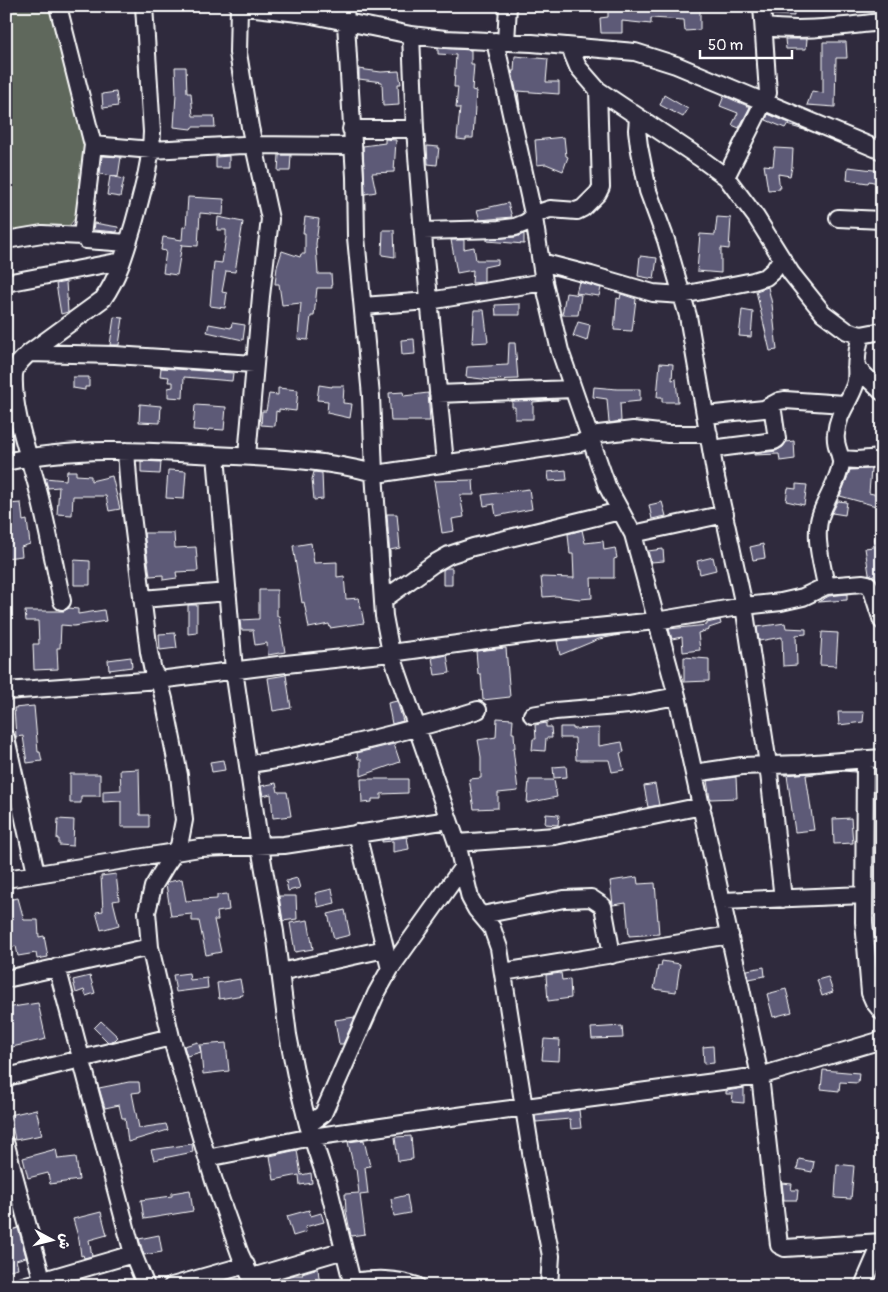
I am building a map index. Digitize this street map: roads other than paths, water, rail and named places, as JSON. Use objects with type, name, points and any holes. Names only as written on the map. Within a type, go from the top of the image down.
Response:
[{"type":"street","points":[[58,6],[92,145],[82,236]]},
{"type":"street","points":[[62,601],[45,519],[15,395],[14,372],[20,361],[29,353],[103,299],[111,287],[122,261],[139,204],[152,150],[144,6]]},
{"type":"street","points":[[247,456],[254,364],[270,219],[254,146],[238,53],[239,6],[307,14],[346,14],[412,35],[446,39],[608,48],[646,54],[676,64],[882,151]]},
{"type":"street","points":[[508,6],[500,42],[534,218],[544,282],[560,351],[590,439],[607,486],[633,534],[677,696],[760,1076],[780,1245],[785,1248],[882,1242],[867,1281]]},
{"type":"street","points":[[726,177],[768,93],[762,6]]},
{"type":"street","points":[[346,14],[356,237],[371,396],[374,473],[384,616],[391,653],[457,843],[470,898],[476,909],[492,928],[499,948],[524,1107],[551,1256],[549,1286]]},
{"type":"street","points":[[764,27],[790,29],[882,22]]},
{"type":"street","points":[[412,35],[415,129],[445,463]]},
{"type":"street","points":[[571,47],[578,67],[598,90],[726,177],[756,217],[781,259],[823,314],[847,331],[861,335],[882,331]]},
{"type":"street","points":[[423,231],[499,230],[515,227],[550,209],[577,211],[598,193],[601,188],[598,90]]},
{"type":"street","points":[[638,117],[639,146],[648,191],[666,240],[688,316],[716,478],[744,606],[768,764],[783,899]]},
{"type":"street","points":[[92,145],[152,150],[254,146],[352,138],[415,129]]},
{"type":"street","points":[[838,218],[882,220]]},
{"type":"street","points":[[6,240],[42,234],[82,236],[86,240],[128,243]]},
{"type":"street","points":[[541,262],[653,293],[682,295],[753,281],[766,276],[774,270],[781,259]]},
{"type":"street","points":[[6,283],[122,261]]},
{"type":"street","points":[[363,306],[429,301],[544,282]]},
{"type":"street","points":[[826,586],[819,544],[818,523],[838,476],[841,459],[836,448],[835,436],[838,418],[855,386],[861,335]]},
{"type":"street","points":[[29,353],[116,355],[254,364]]},
{"type":"street","points":[[856,367],[882,392]]},
{"type":"street","points":[[438,394],[573,389]]},
{"type":"street","points":[[706,415],[757,410],[785,400],[844,404]]},
{"type":"street","points":[[6,462],[57,453],[126,451],[314,461],[374,473],[580,443],[598,434],[607,432],[634,430],[710,441],[768,442],[776,439],[772,405]]},
{"type":"street","points":[[126,451],[129,491],[149,652],[153,671],[159,680],[179,776],[184,820],[179,846],[153,887],[147,912],[150,947],[171,1038],[214,1181],[240,1254],[251,1276]]},
{"type":"street","points":[[216,455],[234,670],[288,1035],[297,1081],[310,1131],[328,1185],[352,1284],[376,1279],[397,1280],[417,1286]]},
{"type":"street","points":[[841,459],[882,458]]},
{"type":"street","points":[[383,600],[432,564],[449,555],[473,547],[620,511]]},
{"type":"street","points":[[633,534],[725,514]]},
{"type":"street","points":[[6,691],[159,680],[391,653],[538,633],[656,621],[744,606],[781,602],[803,597],[826,586],[862,583],[868,584],[872,590],[882,621]]},
{"type":"street","points":[[142,598],[228,592]]},
{"type":"street","points":[[532,715],[555,711],[629,705],[677,696]]},
{"type":"street","points":[[248,764],[318,752],[418,728],[478,710]]},
{"type":"street","points":[[6,738],[36,873]]},
{"type":"street","points":[[694,773],[768,764],[802,764],[882,758]]},
{"type":"street","points":[[864,759],[864,922],[870,992],[874,1002],[882,1012]]},
{"type":"street","points":[[457,843],[555,836],[702,806]]},
{"type":"street","points":[[6,879],[200,848],[284,846],[449,820]]},
{"type":"street","points":[[357,833],[390,969]]},
{"type":"street","points":[[310,1131],[323,1114],[376,994],[390,969],[462,868]]},
{"type":"street","points":[[723,901],[864,896]]},
{"type":"street","points":[[482,915],[564,899],[591,898],[602,906],[612,955]]},
{"type":"street","points":[[503,972],[730,936]]},
{"type":"street","points":[[6,979],[150,947]]},
{"type":"street","points":[[280,972],[385,948]]},
{"type":"street","points":[[57,967],[134,1254],[146,1286]]},
{"type":"street","points":[[6,1079],[11,1076],[171,1038]]},
{"type":"street","points":[[207,1158],[310,1131],[524,1107],[760,1076],[882,1040]]},
{"type":"street","points":[[6,1145],[12,1191],[44,1283]]},
{"type":"street","points":[[172,1286],[251,1276],[344,1250]]},
{"type":"street","points":[[23,1286],[44,1283],[134,1254]]}]
